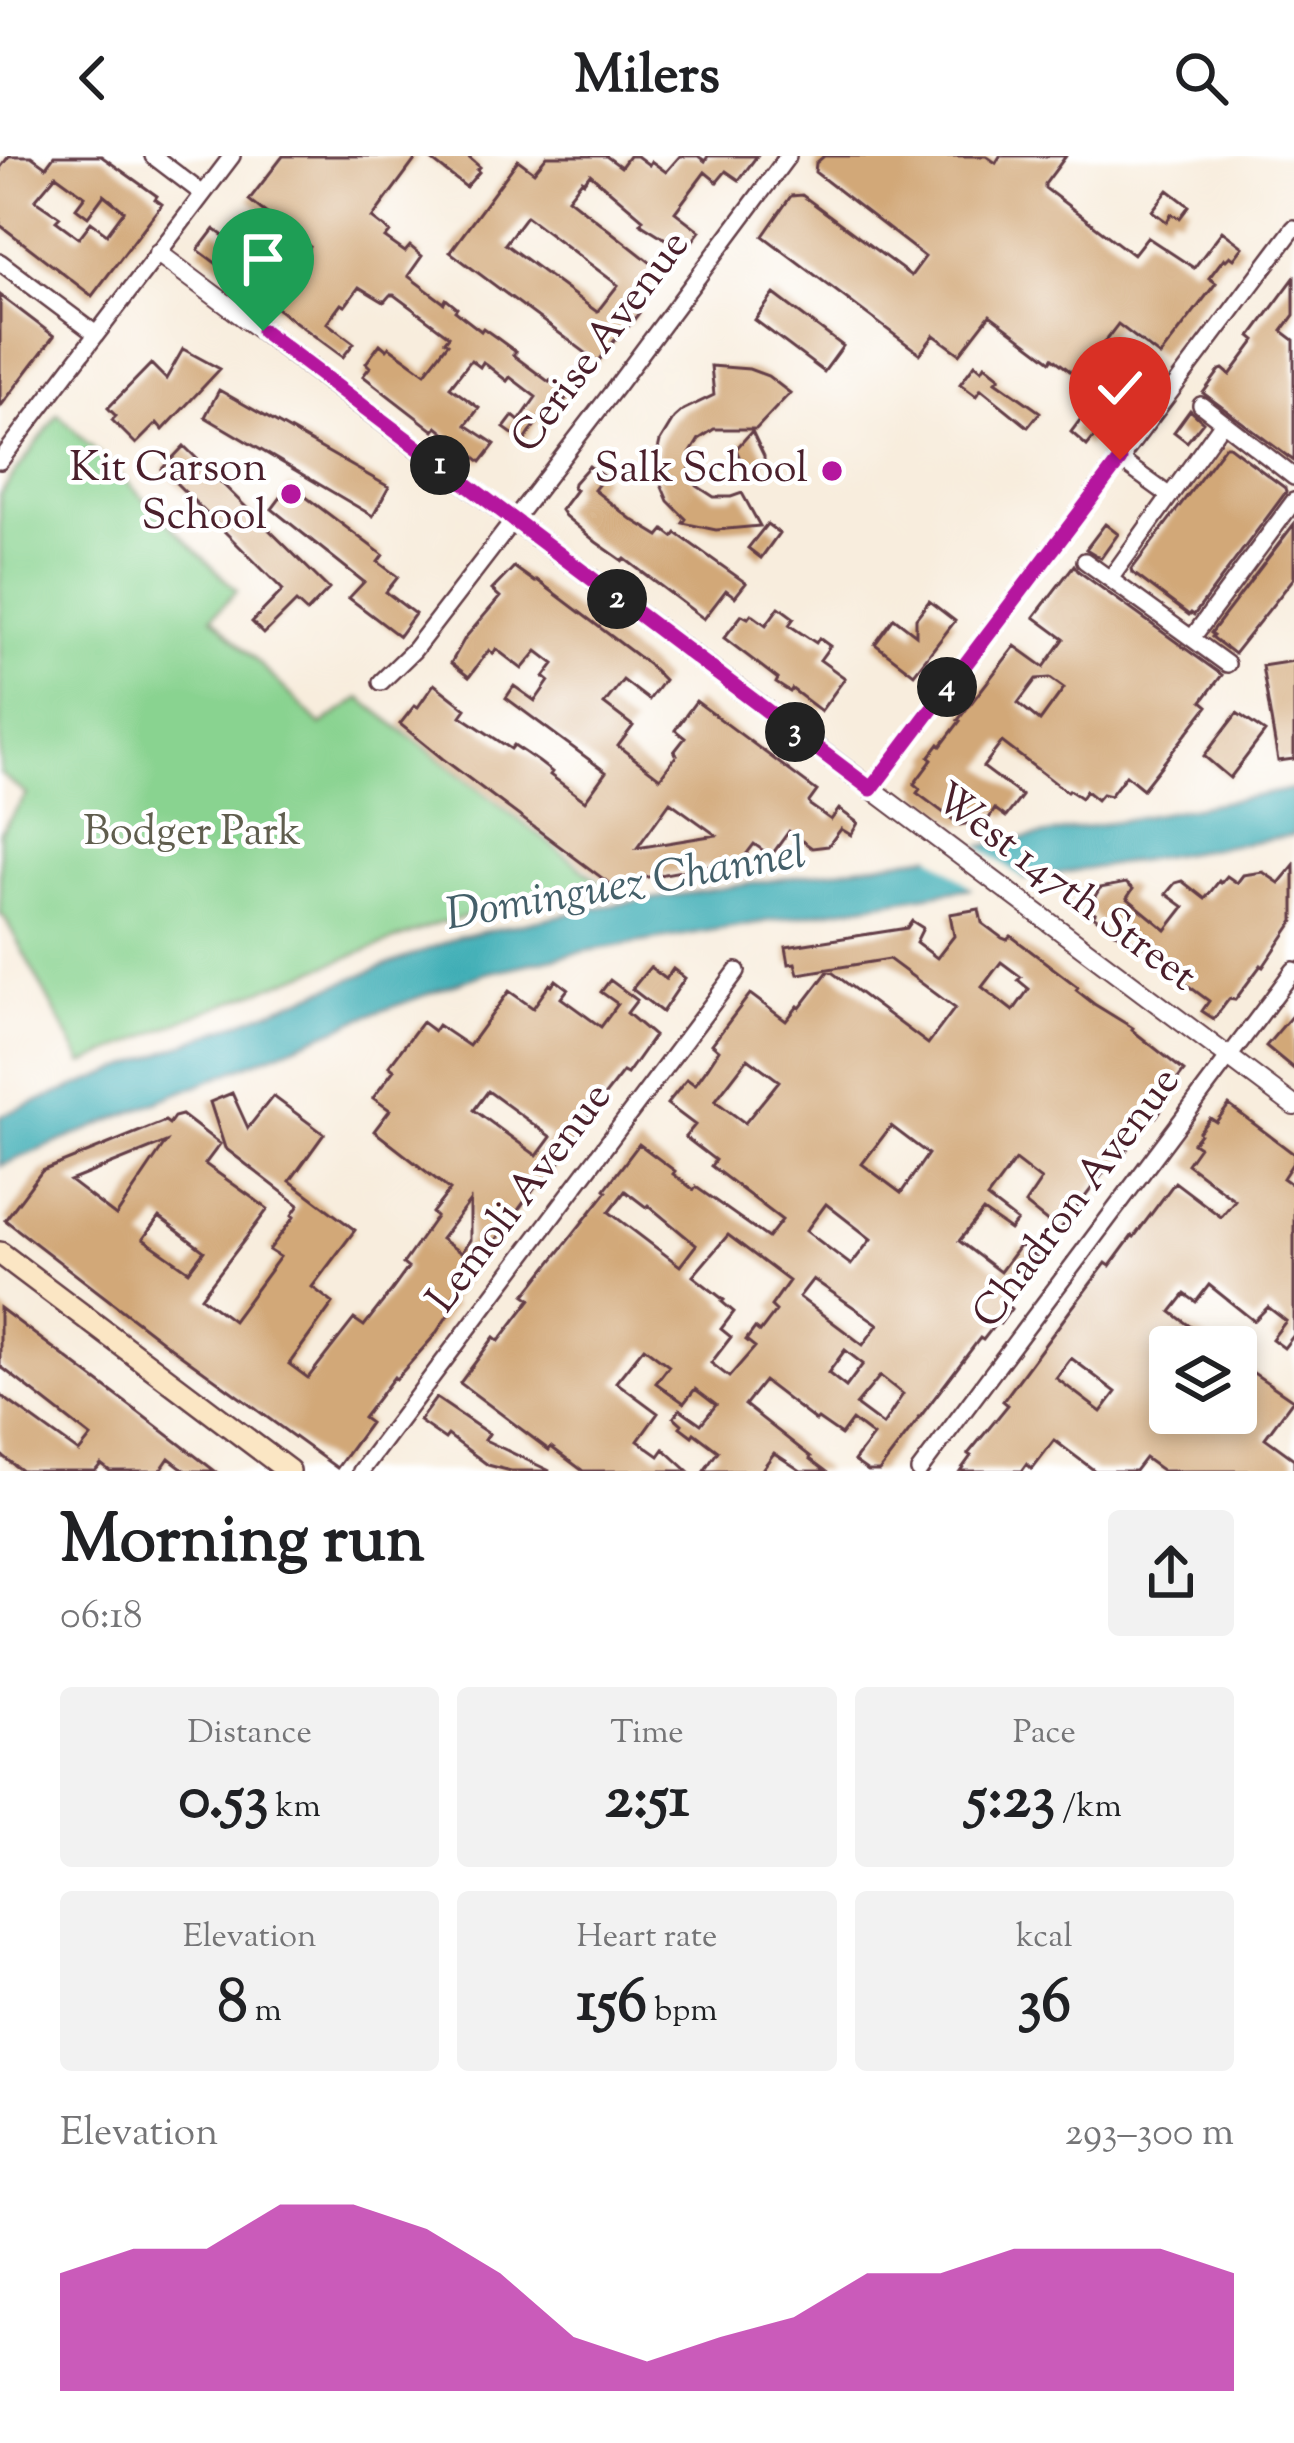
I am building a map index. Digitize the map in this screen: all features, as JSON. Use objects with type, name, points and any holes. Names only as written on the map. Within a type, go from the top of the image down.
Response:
[{"type":"main road","points":[[0,1253],[289,1471]]},
{"type":"street","points":[[153,156],[203,194]]},
{"type":"street","points":[[0,461],[232,156]]},
{"type":"street","name":"Cerise Avenue","points":[[381,682],[415,650],[788,156]]},
{"type":"street","points":[[871,789],[1294,228]]},
{"type":"street","name":"West 147th Street","points":[[158,253],[1294,1106]]},
{"type":"street","points":[[0,262],[96,334]]},
{"type":"street","points":[[1201,405],[1294,478]]},
{"type":"street","points":[[1110,579],[1223,422]]},
{"type":"street","points":[[1120,460],[1170,496]]},
{"type":"street","points":[[1192,638],[1294,500]]},
{"type":"street","points":[[1085,561],[1227,664]]},
{"type":"street","name":"Chadron Avenue","points":[[919,1471],[1294,970]]},
{"type":"street","name":"Lemoli Avenue","points":[[362,1471],[737,971]]},
{"type":"green space","name":"Bodger Park","points":[[58,414],[237,591],[212,617],[321,725],[360,698],[609,889],[437,924],[193,1016],[83,1064],[0,914],[0,832],[27,795],[0,774],[0,494]]},
{"type":"water","points":[[1294,789],[1294,835],[586,951],[486,973],[364,1017],[0,1166],[0,1116],[459,937],[600,907],[922,857]]},
{"type":"pier","points":[[972,841],[1031,885],[979,894],[925,850]]},
{"type":"building","points":[[9,156],[31,156],[46,167],[54,156],[101,156],[162,204],[92,296],[0,225],[0,168]],"holes":[[[56,175],[85,196],[76,208],[88,217],[104,195],[124,211],[107,234],[91,222],[79,238],[35,200]]]},
{"type":"building","points":[[283,156],[418,156],[372,218],[390,232],[385,238],[405,252],[410,246],[422,256],[408,276],[444,303],[446,299],[481,331],[483,328],[549,382],[570,393],[549,427],[539,419],[524,442],[504,428],[513,416],[519,421],[536,397],[510,377],[507,381],[483,362],[480,367],[471,360],[450,387],[479,408],[466,425],[495,444],[481,462],[363,376],[380,344],[425,373],[449,336],[394,295],[384,302],[359,287],[327,323],[354,343],[343,357],[198,250],[214,229],[287,282],[310,247],[249,200]]},
{"type":"building","points":[[426,156],[467,156],[480,167],[479,172],[466,187]]},
{"type":"building","points":[[547,156],[606,156],[621,167],[629,156],[637,156],[666,172],[680,156],[705,161],[708,156],[757,156],[739,180],[726,171],[717,182],[705,172],[675,212],[700,231],[685,251],[640,223],[643,219],[590,174],[568,198],[664,273],[636,311],[639,313],[598,362],[450,252],[518,160],[534,172]],"holes":[[[526,216],[618,285],[597,312],[505,244]]]},
{"type":"building","points":[[824,156],[986,156],[996,163],[1000,156],[1066,156],[1045,188],[1133,255],[1147,237],[1194,268],[1222,231],[1243,247],[1234,259],[1224,258],[1209,278],[1216,283],[1160,356],[1118,324],[1096,353],[1102,358],[1083,381],[990,315],[960,354],[934,335],[920,354],[763,236],[791,196],[802,195],[911,276],[925,257],[815,172]]},
{"type":"building","points":[[1168,190],[1189,206],[1180,218],[1171,214],[1167,222],[1152,211]]},
{"type":"building","points":[[1294,278],[1294,315],[1282,331],[1294,340],[1294,461],[1203,393],[1220,370],[1230,375],[1256,340],[1251,336]]},
{"type":"building","points":[[774,294],[843,346],[824,372],[755,320]]},
{"type":"building","points":[[0,295],[54,336],[0,407]]},
{"type":"building","points":[[183,349],[220,369],[163,430],[157,423],[136,444],[112,420],[116,416],[108,408],[151,364],[166,379]]},
{"type":"building","points":[[975,364],[982,370],[985,365],[1000,377],[996,381],[1040,412],[1028,427],[981,389],[976,396],[960,384]]},
{"type":"building","points":[[711,366],[749,369],[790,393],[756,429],[714,429],[699,439],[690,454],[690,471],[697,486],[714,497],[742,493],[760,526],[716,530],[683,523],[686,519],[668,501],[659,480],[660,441],[683,410],[714,395]]},
{"type":"building","points":[[1117,370],[1128,378],[1132,372],[1145,382],[1132,399],[1127,396],[1120,405],[1115,401],[1087,446],[1071,432]]},
{"type":"building","points":[[219,390],[389,487],[373,516],[205,417]]},
{"type":"building","points":[[1190,410],[1203,422],[1187,442],[1174,432]]},
{"type":"building","points":[[752,431],[764,466],[742,464],[736,449]]},
{"type":"building","points":[[184,446],[329,589],[307,612],[296,602],[264,634],[252,622],[283,590],[162,469]]},
{"type":"building","points":[[1225,446],[1286,492],[1194,615],[1189,615],[1132,569]]},
{"type":"building","points":[[589,466],[604,477],[594,490],[631,519],[659,536],[664,530],[673,537],[676,533],[746,583],[735,597],[726,590],[704,619],[565,516],[561,510]]},
{"type":"building","points":[[290,485],[383,555],[378,562],[398,577],[386,592],[415,614],[399,636],[349,598],[364,582],[272,509]]},
{"type":"building","points":[[767,524],[779,533],[761,558],[748,548]]},
{"type":"building","points":[[1105,524],[1118,534],[1101,558],[1086,549]]},
{"type":"building","points":[[1294,524],[1294,578],[1234,654],[1211,633]]},
{"type":"building","points":[[1074,565],[1222,675],[1202,701],[1208,706],[1143,789],[1126,775],[1110,796],[1102,794],[1097,800],[1086,791],[1081,798],[1002,742],[983,767],[1022,796],[1006,817],[995,809],[988,820],[960,825],[917,793],[920,789],[914,784],[932,760],[929,757],[1015,646],[1044,667],[1064,639],[1034,617]],"holes":[[[1050,678],[1064,688],[1040,721],[1018,703],[1036,679]]]},
{"type":"building","points":[[514,567],[664,680],[649,700],[623,680],[604,704],[633,726],[618,746],[660,778],[685,738],[675,730],[696,701],[817,791],[810,805],[831,820],[839,809],[858,823],[851,835],[841,829],[828,846],[812,848],[789,831],[771,856],[754,844],[742,860],[610,884],[400,724],[434,684],[466,709],[461,716],[539,762],[585,801],[606,772],[506,698],[514,686],[535,701],[549,681],[544,677],[554,664],[537,651],[522,669],[496,649],[493,654],[489,650],[469,677],[451,663],[465,638],[500,597],[492,590]],"holes":[[[670,802],[716,835],[637,848]]]},
{"type":"building","points":[[929,601],[955,621],[914,674],[875,644],[894,618],[916,635],[916,618]]},
{"type":"building","points":[[779,607],[794,618],[789,625],[816,643],[819,638],[830,646],[820,660],[845,678],[821,711],[776,683],[778,679],[724,638],[742,615],[748,618],[751,614],[766,625]]},
{"type":"building","points":[[1294,661],[1294,759],[1278,761],[1262,666]]},
{"type":"building","points":[[1237,713],[1265,732],[1230,778],[1204,756]]},
{"type":"building","points":[[1294,865],[1294,921],[1263,967],[1214,1019],[1202,1011],[1209,1001],[1088,908],[1100,888],[1126,883],[1133,889],[1127,898],[1166,930],[1184,907],[1166,894],[1175,883],[1182,881],[1205,899],[1227,876],[1237,883],[1243,875],[1263,872],[1279,883]]},
{"type":"building","points":[[979,909],[982,923],[1002,938],[1011,936],[1184,1071],[1160,1102],[1164,1106],[1156,1117],[1111,1171],[1107,1168],[1059,1231],[1025,1204],[1041,1180],[1015,1160],[987,1198],[1017,1221],[1010,1230],[983,1211],[959,1241],[1000,1272],[1020,1245],[1039,1260],[1000,1324],[980,1338],[879,1471],[868,1471],[854,1461],[873,1436],[852,1420],[841,1435],[764,1381],[745,1405],[826,1471],[801,1471],[774,1453],[761,1471],[704,1471],[718,1451],[680,1427],[674,1417],[680,1409],[701,1424],[716,1405],[695,1389],[684,1403],[656,1383],[669,1366],[644,1347],[616,1382],[658,1413],[638,1441],[659,1456],[664,1449],[688,1471],[583,1471],[460,1383],[494,1337],[499,1341],[531,1299],[525,1295],[639,1144],[694,1190],[696,1187],[768,1238],[782,1220],[711,1166],[715,1160],[685,1137],[695,1125],[667,1104],[687,1079],[695,1085],[719,1050],[712,1044],[750,994],[786,1021],[829,970],[928,1044],[955,1008],[889,959],[798,974],[795,963],[789,964],[786,947],[907,928],[912,921],[923,928],[916,942],[937,958],[954,936],[950,914]],"holes":[[[1001,962],[1029,989],[1013,1011],[982,987]],[[748,1058],[779,1081],[745,1123],[715,1101]],[[891,1126],[928,1154],[901,1193],[862,1164]],[[625,1191],[696,1245],[680,1266],[609,1212]],[[826,1204],[871,1239],[851,1265],[806,1231]],[[728,1235],[789,1281],[771,1306],[776,1311],[760,1332],[755,1328],[746,1340],[755,1347],[729,1377],[711,1363],[731,1337],[721,1329],[734,1312],[693,1276]],[[813,1279],[878,1324],[863,1345],[799,1297]],[[845,1350],[863,1364],[846,1387],[828,1373]],[[880,1376],[903,1394],[883,1425],[856,1405]]]},
{"type":"building","points":[[650,967],[666,979],[673,969],[685,978],[662,1012],[632,989]]},
{"type":"building","points":[[556,980],[568,989],[561,998],[601,1027],[618,1004],[601,992],[610,980],[637,1000],[627,1013],[654,1036],[577,1131],[581,1134],[541,1187],[537,1184],[487,1249],[449,1302],[454,1306],[434,1336],[363,1418],[370,1423],[337,1468],[5,1220],[42,1171],[182,1115],[220,1144],[205,1164],[268,1209],[201,1297],[233,1321],[280,1257],[269,1250],[299,1205],[225,1148],[210,1102],[232,1093],[248,1128],[273,1096],[324,1134],[290,1181],[355,1230],[312,1287],[333,1303],[289,1364],[308,1378],[354,1319],[364,1326],[392,1290],[408,1268],[403,1264],[436,1217],[432,1213],[450,1190],[374,1131],[390,1110],[373,1098],[394,1070],[389,1066],[422,1022],[434,1031],[438,1025],[469,1046],[509,991],[533,1008]],"holes":[[[488,1091],[551,1137],[537,1156],[474,1110]],[[166,1142],[116,1216],[70,1181]],[[470,1201],[470,1240],[461,1253],[441,1239]],[[159,1217],[204,1251],[189,1271],[143,1239]]]},
{"type":"building","points":[[1294,1013],[1294,1069],[1266,1046]]},
{"type":"building","points":[[1229,1105],[1294,1154],[1283,1178],[1294,1186],[1294,1335],[1284,1348],[1272,1339],[1286,1321],[1268,1307],[1254,1321],[1209,1285],[1196,1302],[1185,1294],[1171,1312],[1190,1326],[1149,1326],[1149,1434],[1257,1434],[1257,1375],[1293,1400],[1265,1438],[1294,1459],[1294,1471],[1163,1471],[1145,1458],[1135,1471],[1095,1471],[1054,1440],[1032,1469],[1027,1464],[1022,1471],[960,1471],[1008,1405],[1003,1401],[1069,1312],[1175,1182],[1221,1217],[1235,1200],[1187,1164],[1199,1147],[1193,1143],[1210,1118],[1216,1122]],"holes":[[[1071,1358],[1116,1392],[1101,1412],[1056,1378]]]},
{"type":"building","points":[[0,1308],[215,1471],[186,1471],[169,1458],[160,1471],[110,1471],[101,1464],[95,1471],[22,1471],[15,1466],[0,1454],[0,1395],[79,1452],[91,1437],[0,1366]]},
{"type":"building","points":[[436,1398],[489,1434],[485,1440],[550,1471],[511,1471],[488,1465],[448,1435],[445,1439],[419,1421]]},
{"type":"place","name":"Salk School","points":[[832,471]]},
{"type":"place","name":"Kit Carson School","points":[[291,494]]},
{"type":"route","points":[[263,331],[871,789],[1120,460]]},
{"type":"water label","name":"Dominguez Channel","points":[[626,887]]}]
